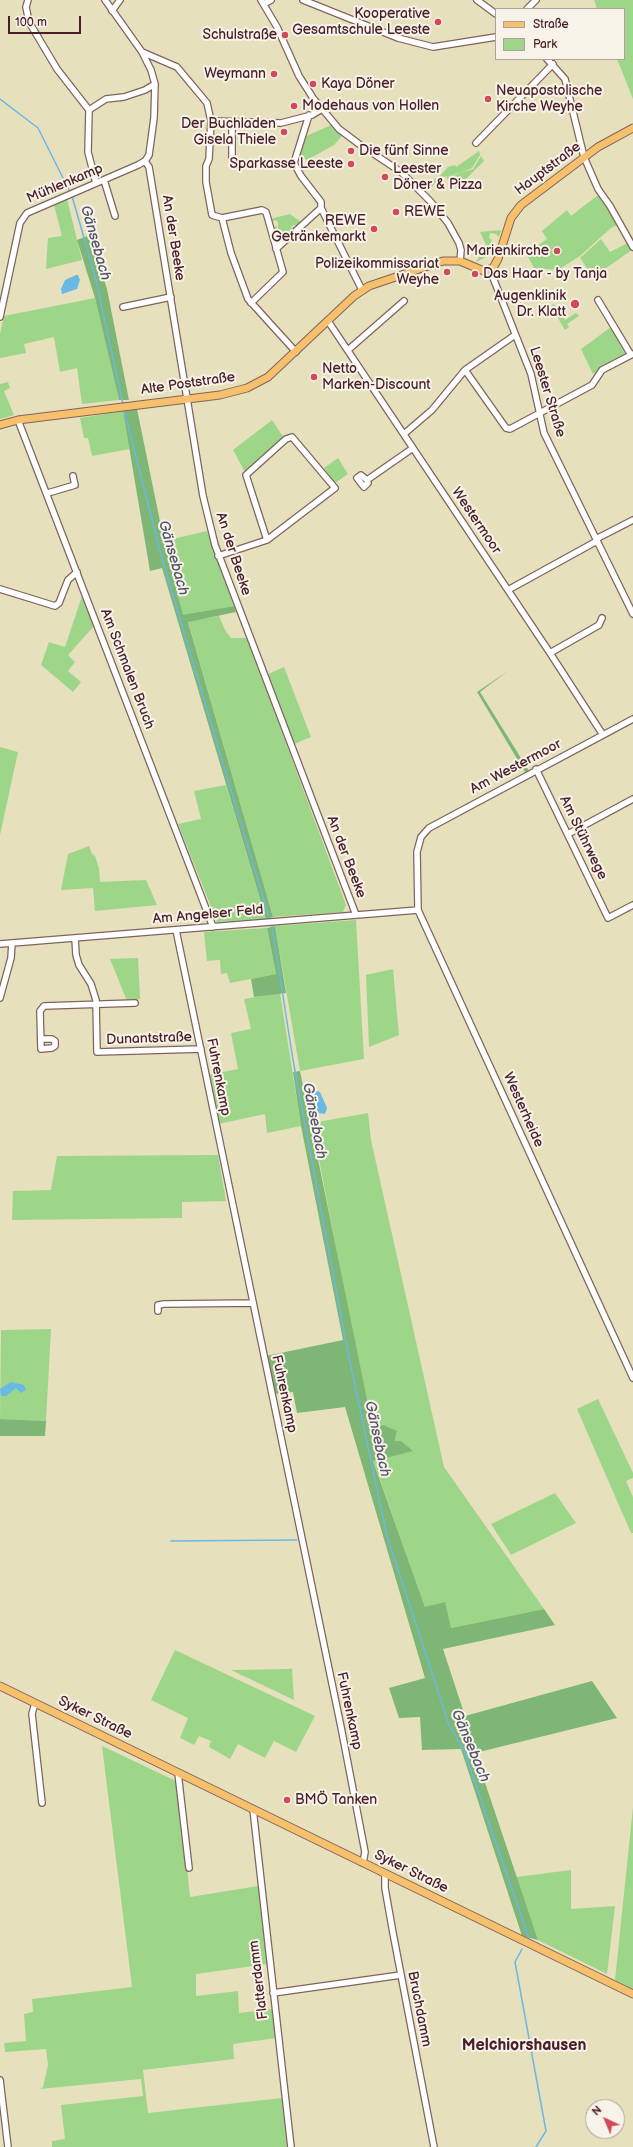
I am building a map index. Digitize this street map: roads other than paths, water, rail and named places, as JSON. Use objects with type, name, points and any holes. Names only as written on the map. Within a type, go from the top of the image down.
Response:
[{"type":"main road","name":"Hauptstraße","points":[[490,270],[498,259],[508,225],[515,212],[531,197],[584,157],[633,128]]},
{"type":"main road","points":[[460,261],[484,271],[490,270]]},
{"type":"main road","name":"Alte Poststraße","points":[[0,425],[18,420],[220,395],[247,388],[268,377],[362,290],[408,272],[443,262],[460,261]]},
{"type":"main road","name":"Syker Straße","points":[[0,1686],[633,1994]]},
{"type":"street","points":[[28,0],[26,7],[29,22],[57,69],[89,110],[88,152],[96,183]]},
{"type":"street","points":[[104,0],[142,52],[152,70],[156,90],[151,148],[146,161]]},
{"type":"street","points":[[112,11],[120,0]]},
{"type":"street","points":[[271,0],[262,2],[277,27],[299,76],[322,109],[339,129],[401,172],[430,201],[448,223],[459,243],[461,250],[460,261]]},
{"type":"street","points":[[302,0],[407,41],[433,47],[495,37]]},
{"type":"street","points":[[477,0],[495,13]]},
{"type":"street","points":[[528,8],[536,0]]},
{"type":"street","points":[[142,52],[177,67],[207,103],[211,121],[209,159],[206,166],[210,212],[214,216],[222,218],[262,210],[266,212],[284,272],[251,303]]},
{"type":"street","points":[[548,60],[560,71],[567,86],[584,157],[598,189],[610,206],[633,247]]},
{"type":"street","points":[[476,143],[553,64]]},
{"type":"street","points":[[89,110],[106,98],[124,97],[145,90],[155,84]]},
{"type":"street","points":[[145,90],[156,90]]},
{"type":"street","points":[[211,121],[281,123],[309,116],[322,109]]},
{"type":"street","points":[[309,116],[294,163],[301,176],[321,202],[321,208],[362,290]]},
{"type":"street","points":[[232,122],[232,156]]},
{"type":"street","name":"Mühlenkamp","points":[[0,316],[20,222],[23,217],[32,210],[146,161]]},
{"type":"street","name":"An der Beeke","points":[[146,161],[149,167],[208,521],[218,556],[356,915]]},
{"type":"street","points":[[104,180],[115,216]]},
{"type":"street","points":[[276,249],[321,208]]},
{"type":"street","points":[[222,218],[231,253],[248,299],[296,352]]},
{"type":"street","name":"Leester Straße","points":[[490,270],[531,374],[538,413],[544,433],[633,614]]},
{"type":"street","points":[[123,307],[171,297]]},
{"type":"street","points":[[465,370],[506,428],[510,429],[592,385],[602,370],[632,355],[598,300]]},
{"type":"street","points":[[348,350],[404,301]]},
{"type":"street","name":"Westermoor","points":[[328,321],[550,652],[603,735]]},
{"type":"street","points":[[404,434],[432,410],[465,370],[515,334]]},
{"type":"street","name":"Am Schmalen Bruch","points":[[18,420],[48,493],[213,927]]},
{"type":"street","points":[[218,556],[268,540],[335,488],[292,437],[286,438],[246,475],[268,540]]},
{"type":"street","points":[[367,480],[413,448]]},
{"type":"street","points":[[48,493],[75,485],[73,476]]},
{"type":"street","points":[[508,590],[633,520]]},
{"type":"street","points":[[0,589],[55,606],[59,603],[68,580],[77,572]]},
{"type":"street","points":[[550,652],[599,625],[602,618]]},
{"type":"street","name":"Am Westermoor","points":[[417,845],[421,837],[429,828],[633,719]]},
{"type":"street","name":"Am Stührwege","points":[[536,770],[608,918],[633,905]]},
{"type":"street","points":[[568,834],[633,799]]},
{"type":"street","name":"Westerheide","points":[[417,845],[418,910],[633,1378]]},
{"type":"street","name":"Am Angelser Feld","points":[[0,944],[418,910]]},
{"type":"street","name":"Fuhrenkamp","points":[[176,930],[360,1825],[365,1852],[363,1863]]},
{"type":"street","name":"Dunantstraße","points":[[75,938],[76,955],[79,965],[90,984],[96,1004],[97,1052],[201,1049]]},
{"type":"street","points":[[0,998],[11,958],[12,943]]},
{"type":"street","points":[[41,1039],[40,1011],[44,1006],[135,1003]]},
{"type":"street","points":[[158,1312],[158,1305],[164,1304],[253,1303]]},
{"type":"street","points":[[34,1703],[32,1714],[42,1803]]},
{"type":"street","points":[[178,1773],[189,1868]]},
{"type":"street","name":"Flatterdamm","points":[[253,1809],[291,2147]]},
{"type":"street","name":"Bruchdamm","points":[[385,1874],[385,1888],[434,2147]]},
{"type":"street","points":[[273,1993],[401,1975]]},
{"type":"street","points":[[0,2080],[1,2099],[8,2147]]},
{"type":"water","points":[[78,275],[80,280],[77,289],[62,294],[61,289],[65,280]]},
{"type":"water","points":[[317,1091],[320,1092],[327,1108],[325,1114],[317,1113],[315,1110],[312,1095]]},
{"type":"water","points":[[11,1382],[24,1385],[26,1390],[21,1393],[16,1388],[6,1396],[1,1396],[0,1389]]},
{"type":"waterway","name":"Gänsebach","points":[[0,99],[38,128],[70,192]]},
{"type":"waterway","name":"Gänsebach","points":[[72,196],[96,280],[123,404]]},
{"type":"waterway","name":"Gänsebach","points":[[124,410],[161,555],[270,921]]},
{"type":"waterway","name":"Gänsebach","points":[[272,926],[293,1060],[347,1348],[387,1536],[449,1725],[464,1751],[529,1938]]},
{"type":"waterway","points":[[171,1541],[297,1540]]},
{"type":"waterway","name":"Gänsebach","points":[[522,1949],[515,1962],[546,2131],[536,2147]]},
{"type":"place","name":"Kooperative Gesamtschule Leeste","points":[[438,22]]},
{"type":"place","name":"Schulstraße","points":[[285,35]]},
{"type":"place","name":"Weymann","points":[[274,74]]},
{"type":"place","name":"Kaya Döner","points":[[313,84]]},
{"type":"place","name":"Neuapostolische Kirche Weyhe","points":[[488,99]]},
{"type":"place","name":"Modehaus von Hollen","points":[[294,106]]},
{"type":"place","name":"Der Buchladen Gisela Thiele","points":[[284,132]]},
{"type":"place","name":"Die fünf Sinne","points":[[351,151]]},
{"type":"place","name":"Sparkasse Leeste","points":[[351,164]]},
{"type":"place","name":"Leester Döner & Pizza","points":[[385,177]]},
{"type":"place","name":"REWE","points":[[396,212]]},
{"type":"place","name":"REWE Getränkemarkt","points":[[374,229]]},
{"type":"place","name":"Marienkirche","points":[[557,251]]},
{"type":"place","name":"Polizeikommissariat Weyhe","points":[[447,272]]},
{"type":"place","name":"Das Haar - by Tanja","points":[[475,274]]},
{"type":"place","name":"Augenklinik Dr. Klatt","points":[[575,304]]},
{"type":"place","name":"Netto Marken-Discount","points":[[314,377]]},
{"type":"place","name":"BMÖ Tanken","points":[[287,1800]]},
{"type":"district","name":"Melchiorshausen","points":[[524,2046]]}]
